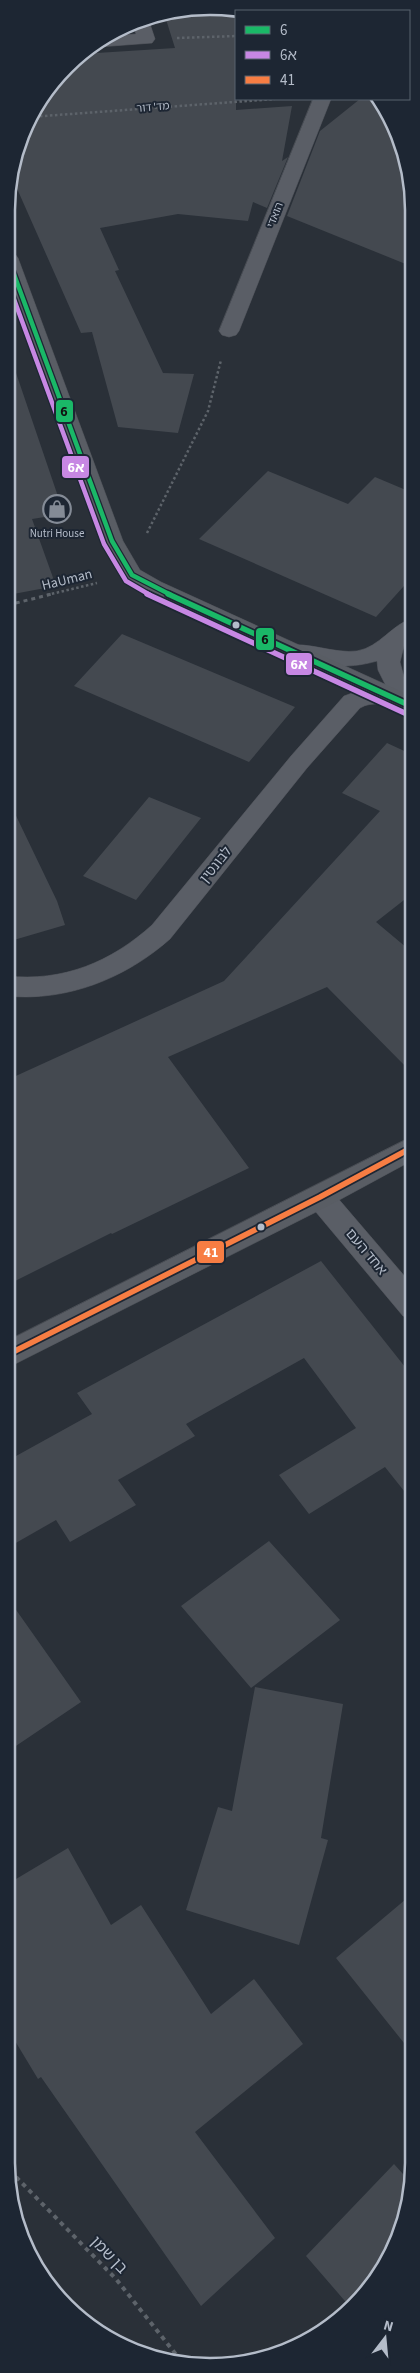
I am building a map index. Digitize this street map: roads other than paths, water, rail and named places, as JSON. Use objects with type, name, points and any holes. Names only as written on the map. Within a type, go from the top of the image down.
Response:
[{"type":"street","points":[[113,41],[146,39],[143,27]]},
{"type":"street","name":"הואדי","points":[[229,331],[322,100]]},
{"type":"street","points":[[15,277],[112,541],[132,575],[181,601],[405,702]]},
{"type":"street","points":[[292,651],[329,660],[344,660],[376,654],[392,645],[405,633]]},
{"type":"street","points":[[392,645],[388,661],[389,669],[402,690],[405,699]]},
{"type":"street","name":"לבונטין","points":[[15,987],[59,984],[97,973],[135,954],[161,932],[299,762],[352,702],[360,697],[369,695],[405,702]]},
{"type":"street","points":[[15,1351],[320,1197],[405,1151]]},
{"type":"street","name":"אחד העם","points":[[320,1197],[405,1298]]},
{"type":"place","name":"Nutri House","points":[[57,509]]}]
